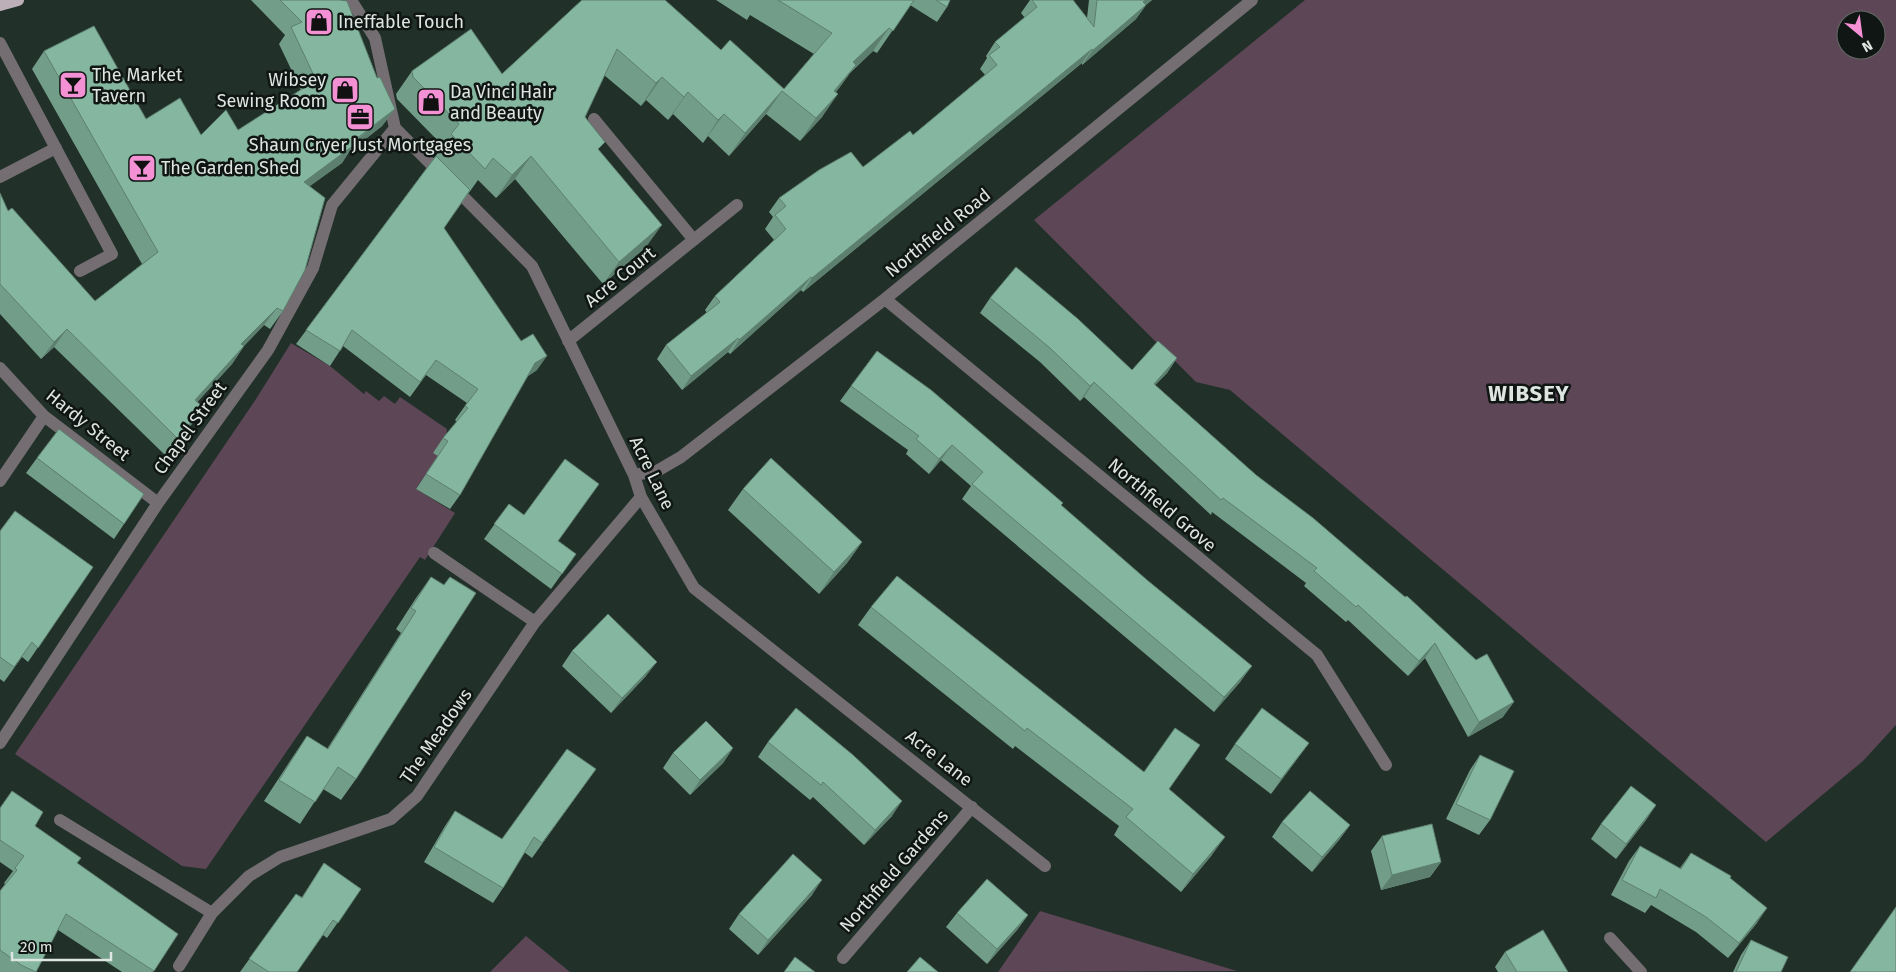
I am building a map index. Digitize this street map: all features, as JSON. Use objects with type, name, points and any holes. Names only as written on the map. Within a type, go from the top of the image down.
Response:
[{"type":"main road","points":[[0,5],[18,0]]},
{"type":"street","points":[[351,0],[375,38],[395,128]]},
{"type":"street","name":"Northfield Road","points":[[634,475],[657,471],[682,457],[885,299],[1252,0]]},
{"type":"street","points":[[0,43],[112,254],[80,271]]},
{"type":"street","points":[[594,119],[694,240]]},
{"type":"street","name":"Acre Lane","points":[[395,128],[532,266],[634,475],[642,497],[694,588],[1045,866]]},
{"type":"street","name":"Chapel Street","points":[[0,744],[158,503],[268,350],[313,268],[332,205],[395,128]]},
{"type":"street","points":[[0,177],[56,148]]},
{"type":"street","name":"Acre Court","points":[[568,340],[736,205]]},
{"type":"street","name":"Northfield Grove","points":[[885,299],[1317,655],[1386,765]]},
{"type":"street","name":"Hardy Street","points":[[0,368],[44,416],[158,503]]},
{"type":"street","points":[[0,481],[44,416]]},
{"type":"street","name":"The Meadows","points":[[179,966],[212,913],[249,876],[280,858],[391,819],[417,796],[535,622],[642,497]]},
{"type":"street","points":[[434,552],[535,622]]},
{"type":"street","name":"Northfield Gardens","points":[[843,958],[972,807]]},
{"type":"street","points":[[60,820],[212,913]]},
{"type":"street","points":[[1610,938],[1641,972]]},
{"type":"shaded area","points":[[1305,0],[1896,0],[1896,725],[1863,761],[1766,842],[1230,390],[1196,382],[1034,220]]},
{"type":"shaded area","points":[[291,343],[330,366],[364,394],[366,391],[379,401],[384,396],[395,404],[400,397],[447,429],[440,453],[416,489],[455,513],[425,560],[420,557],[206,869],[182,866],[15,754],[256,399]]},
{"type":"shaded area","points":[[1040,911],[1237,971],[998,972]]},
{"type":"shaded area","points":[[526,936],[570,972],[490,972]]},
{"type":"building","points":[[280,0],[347,1],[377,78],[380,77],[395,109],[352,142],[354,145],[304,182],[325,198],[305,270],[283,311],[277,308],[241,344],[244,346],[195,400],[204,408],[177,438],[67,329],[54,342],[0,284],[0,193],[8,211],[12,208],[95,301],[158,252],[44,51],[94,26],[146,119],[180,98],[201,135],[226,110],[238,130],[316,80],[291,27],[302,22]]},
{"type":"building","points":[[582,0],[665,0],[721,50],[730,40],[784,89],[832,33],[778,0],[914,0],[893,31],[889,28],[853,62],[856,65],[834,91],[838,94],[816,118],[782,91],[745,133],[724,114],[718,120],[688,92],[684,97],[662,77],[656,83],[617,49],[585,117],[605,142],[598,149],[662,225],[619,262],[531,156],[512,175],[493,158],[485,169],[451,134],[459,124],[413,77],[412,71],[471,29],[502,74]]},
{"type":"building","points":[[936,0],[950,0],[947,7]]},
{"type":"building","points":[[1032,0],[1073,0],[1094,27],[1097,0],[1145,0],[1143,2],[1146,5],[1092,51],[1092,49],[811,277],[739,340],[738,338],[691,376],[666,345],[720,302],[715,296],[786,229],[775,215],[786,206],[779,198],[819,170],[851,152],[863,167],[910,131],[913,135],[997,65],[989,55],[1000,47],[995,42],[1037,7]]},
{"type":"building","points":[[436,156],[470,190],[444,228],[521,341],[533,334],[547,356],[535,363],[460,495],[426,474],[448,441],[443,438],[468,408],[465,406],[478,389],[436,360],[420,382],[352,330],[340,351],[306,330]]},
{"type":"building","points":[[1016,267],[1078,319],[1132,370],[1158,341],[1177,358],[1154,384],[1256,475],[1313,518],[1405,597],[1407,596],[1476,660],[1487,654],[1514,702],[1479,722],[1435,643],[1419,661],[1358,605],[1356,607],[1314,571],[1317,568],[1223,498],[1221,500],[1094,382],[1090,386],[1050,348],[990,298]]},
{"type":"building","points":[[877,351],[931,390],[1063,503],[1061,505],[1147,580],[1252,666],[1224,697],[972,484],[983,472],[952,445],[939,459],[916,439],[919,436],[851,386]]},
{"type":"building","points":[[59,429],[144,494],[124,524],[37,458]]},
{"type":"building","points":[[771,458],[862,542],[834,572],[743,489]]},
{"type":"building","points":[[565,459],[599,484],[558,541],[576,554],[562,574],[494,524],[509,504],[524,515]]},
{"type":"building","points":[[15,511],[93,567],[38,648],[32,642],[14,667],[0,657],[0,531]]},
{"type":"building","points":[[897,576],[1144,772],[1175,728],[1200,745],[1169,789],[1225,837],[1193,874],[1126,817],[1133,809],[1027,728],[1025,731],[871,607]]},
{"type":"building","points":[[431,577],[444,585],[450,577],[476,593],[356,779],[338,767],[315,802],[279,780],[307,736],[328,749],[416,611],[411,608]]},
{"type":"building","points":[[608,614],[657,662],[622,698],[572,651]]},
{"type":"building","points":[[796,708],[853,755],[902,801],[875,830],[823,782],[821,785],[768,742]]},
{"type":"building","points":[[1262,708],[1309,743],[1281,779],[1235,744]]},
{"type":"building","points":[[706,721],[733,748],[700,780],[673,753]]},
{"type":"building","points":[[567,749],[596,769],[542,843],[534,837],[503,888],[434,847],[455,811],[502,839]]},
{"type":"building","points":[[1480,755],[1514,771],[1490,820],[1456,804]]},
{"type":"building","points":[[1631,786],[1656,805],[1626,844],[1601,824]]},
{"type":"building","points":[[12,791],[43,812],[35,826],[81,858],[77,863],[178,934],[154,971],[66,914],[36,972],[21,965],[0,950],[0,891],[17,870],[15,868],[24,856],[0,840],[0,808]]},
{"type":"building","points":[[1310,791],[1350,825],[1322,857],[1282,822]]},
{"type":"building","points":[[1432,824],[1441,862],[1392,875],[1382,836]]},
{"type":"building","points":[[1640,846],[1681,869],[1691,853],[1731,876],[1730,878],[1767,908],[1739,943],[1706,917],[1660,889],[1656,898],[1622,880]]},
{"type":"building","points":[[793,854],[822,880],[768,940],[739,914]]},
{"type":"building","points":[[324,863],[361,889],[338,923],[333,920],[297,972],[269,972],[249,959],[296,894],[302,898]]},
{"type":"building","points":[[987,879],[1028,915],[997,949],[957,913]]},
{"type":"building","points":[[1896,907],[1896,972],[1850,972]]},
{"type":"building","points":[[1543,930],[1568,972],[1517,972],[1505,952]]},
{"type":"building","points":[[1751,940],[1788,957],[1781,972],[1736,972]]},
{"type":"building","points":[[795,957],[815,972],[784,972]]},
{"type":"building","points":[[920,957],[938,972],[907,972]]},
{"type":"place","name":"Ineffable Touch","points":[[319,22]]},
{"type":"place","name":"The Market Tavern","points":[[73,85]]},
{"type":"place","name":"Wibsey Sewing Room","points":[[345,90]]},
{"type":"place","name":"Da Vinci Hair and Beauty","points":[[431,102]]},
{"type":"place","name":"Shaun Cryer Just Mortgages","points":[[360,117]]},
{"type":"place","name":"The Garden Shed","points":[[142,168]]},
{"type":"district","name":"WIBSEY","points":[[1529,393]]}]
